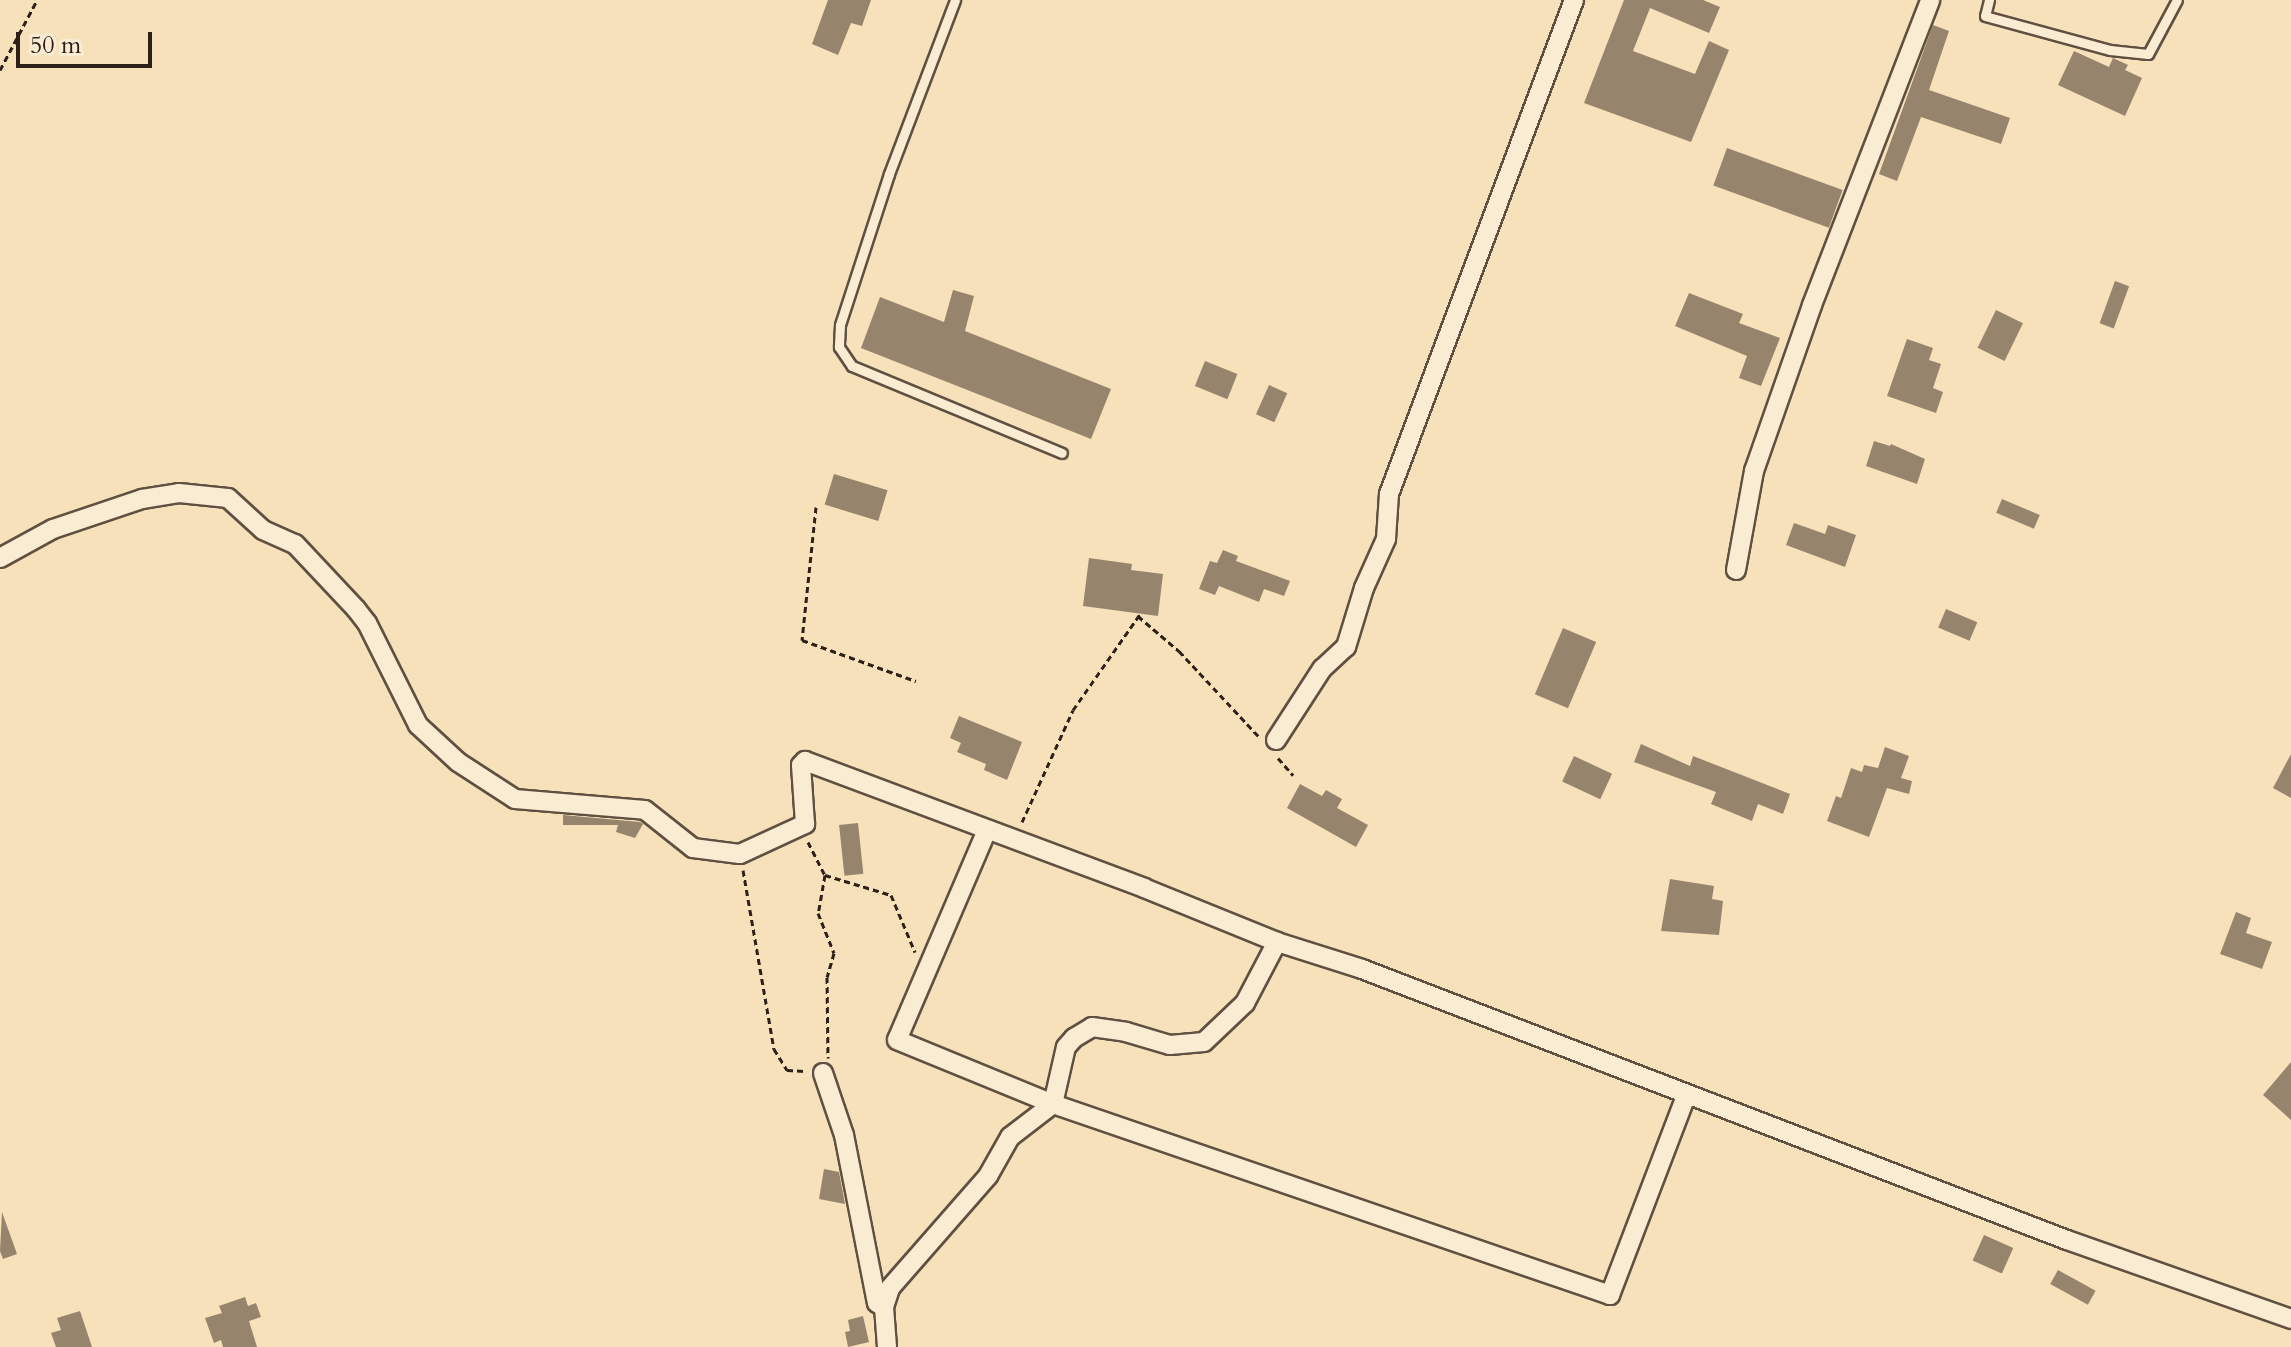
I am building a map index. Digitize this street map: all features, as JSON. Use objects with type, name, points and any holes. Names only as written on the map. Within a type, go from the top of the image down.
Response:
[{"type":"street","points":[[1270,744],[1322,669],[1346,647],[1364,588],[1386,539],[1389,494],[1574,0]]},
{"type":"street","points":[[1736,570],[1759,457],[1812,305],[1930,0]]},
{"type":"street","points":[[0,558],[53,529],[142,499],[179,493],[228,498],[263,530],[295,544],[356,609],[367,623],[418,725],[483,780],[515,799],[645,810],[693,848],[740,854],[805,824],[801,765],[805,761],[1277,942],[1362,969],[2067,1240],[2291,1319]]},
{"type":"street","points":[[987,830],[897,1040],[1053,1104],[1610,1295],[1686,1096]]},
{"type":"street","points":[[887,1347],[884,1307],[890,1288],[988,1176],[1010,1137],[1053,1104],[1066,1047],[1082,1031],[1092,1027],[1126,1032],[1170,1045],[1204,1042],[1245,1003],[1277,942]]},
{"type":"street","points":[[823,1073],[848,1151],[877,1303],[884,1307]]},
{"type":"lane","points":[[955,0],[889,174],[840,325],[839,347],[852,366],[1062,453]]},
{"type":"lane","points":[[1989,0],[1985,16],[2110,50],[2148,54],[2177,0]]},
{"type":"path","points":[[0,70],[37,0]]},
{"type":"path","points":[[816,507],[802,640],[916,681]]},
{"type":"path","points":[[1014,840],[1073,710],[1139,615],[1179,651],[1270,744],[1293,775]]},
{"type":"path","points":[[740,854],[774,1049],[787,1070],[829,1073],[827,977],[834,953],[818,913],[825,875],[801,828]]},
{"type":"path","points":[[825,875],[891,895],[925,974]]},
{"type":"building","points":[[828,0],[871,0],[862,26],[851,23],[838,55],[812,44]]},
{"type":"building","points":[[1624,0],[1703,0],[1720,7],[1709,33],[1650,8],[1633,51],[1695,74],[1709,41],[1729,50],[1691,142],[1584,103]]},
{"type":"building","points":[[1933,25],[1949,31],[1929,90],[2010,118],[2001,144],[1921,117],[1897,181],[1879,174]]},
{"type":"building","points":[[2074,51],[2109,67],[2113,58],[2128,65],[2125,70],[2142,78],[2125,116],[2058,85]]},
{"type":"building","points":[[1727,148],[1843,190],[1829,228],[1713,186]]},
{"type":"building","points":[[2115,281],[2129,286],[2114,328],[2100,323]]},
{"type":"building","points":[[953,290],[974,296],[965,331],[1111,389],[1091,439],[861,348],[880,297],[944,322]]},
{"type":"building","points":[[1689,293],[1743,314],[1739,323],[1780,338],[1761,386],[1739,378],[1747,356],[1675,326]]},
{"type":"building","points":[[1996,310],[2023,323],[2005,361],[1978,348]]},
{"type":"building","points":[[1907,339],[1933,348],[1929,360],[1941,364],[1933,388],[1943,392],[1936,413],[1887,396]]},
{"type":"building","points":[[1205,361],[1237,374],[1227,399],[1195,386]]},
{"type":"building","points":[[1269,385],[1287,393],[1274,422],[1256,414]]},
{"type":"building","points":[[1874,441],[1891,444],[1925,459],[1917,484],[1866,466]]},
{"type":"building","points":[[834,474],[888,490],[878,521],[825,505]]},
{"type":"building","points":[[2002,499],[2040,515],[2034,529],[1996,513]]},
{"type":"building","points":[[1794,523],[1825,534],[1828,525],[1856,535],[1845,567],[1786,545]]},
{"type":"building","points":[[1223,550],[1238,556],[1236,561],[1290,581],[1284,596],[1264,589],[1259,602],[1219,586],[1215,595],[1199,589],[1210,561],[1217,563]]},
{"type":"building","points":[[1089,558],[1132,564],[1131,570],[1163,574],[1158,616],[1083,606]]},
{"type":"building","points":[[1946,609],[1977,622],[1969,641],[1938,627]]},
{"type":"building","points":[[1563,628],[1596,642],[1568,708],[1535,694]]},
{"type":"building","points":[[959,716],[1022,742],[1007,780],[984,770],[986,764],[957,752],[961,743],[950,738]]},
{"type":"building","points":[[1641,744],[1690,766],[1693,756],[1790,794],[1783,814],[1758,804],[1752,821],[1711,804],[1716,792],[1634,762]]},
{"type":"building","points":[[1885,747],[1909,756],[1901,778],[1912,781],[1909,794],[1887,788],[1869,837],[1827,821],[1836,796],[1841,798],[1851,768],[1862,772],[1864,765],[1878,768]]},
{"type":"building","points":[[2291,754],[2291,798],[2273,788]]},
{"type":"building","points":[[1574,756],[1612,774],[1600,799],[1562,781]]},
{"type":"building","points":[[1300,784],[1322,796],[1326,790],[1342,799],[1337,808],[1368,825],[1356,847],[1287,808]]},
{"type":"building","points":[[563,815],[643,824],[635,838],[616,832],[618,825],[563,825]]},
{"type":"building","points":[[858,823],[863,874],[844,876],[839,825]]},
{"type":"building","points":[[1670,879],[1714,886],[1712,899],[1723,901],[1719,935],[1661,931]]},
{"type":"building","points":[[2236,912],[2251,918],[2246,933],[2272,942],[2262,969],[2220,954]]},
{"type":"building","points":[[2291,1062],[2291,1120],[2263,1095]]},
{"type":"building","points":[[824,1169],[839,1172],[845,1204],[819,1199]]},
{"type":"building","points":[[2,1212],[17,1254],[3,1259],[0,1251]]},
{"type":"building","points":[[1984,1235],[2013,1248],[2002,1274],[1973,1261]]},
{"type":"building","points":[[2058,1270],[2096,1291],[2088,1305],[2050,1284]]},
{"type":"building","points":[[245,1297],[248,1306],[256,1303],[261,1317],[249,1321],[257,1347],[223,1347],[221,1340],[214,1343],[205,1318],[222,1313],[219,1306]]},
{"type":"building","points":[[80,1311],[92,1347],[56,1347],[51,1333],[61,1330],[57,1318]]},
{"type":"building","points":[[863,1316],[869,1342],[848,1347],[845,1332],[850,1331],[848,1320]]}]
